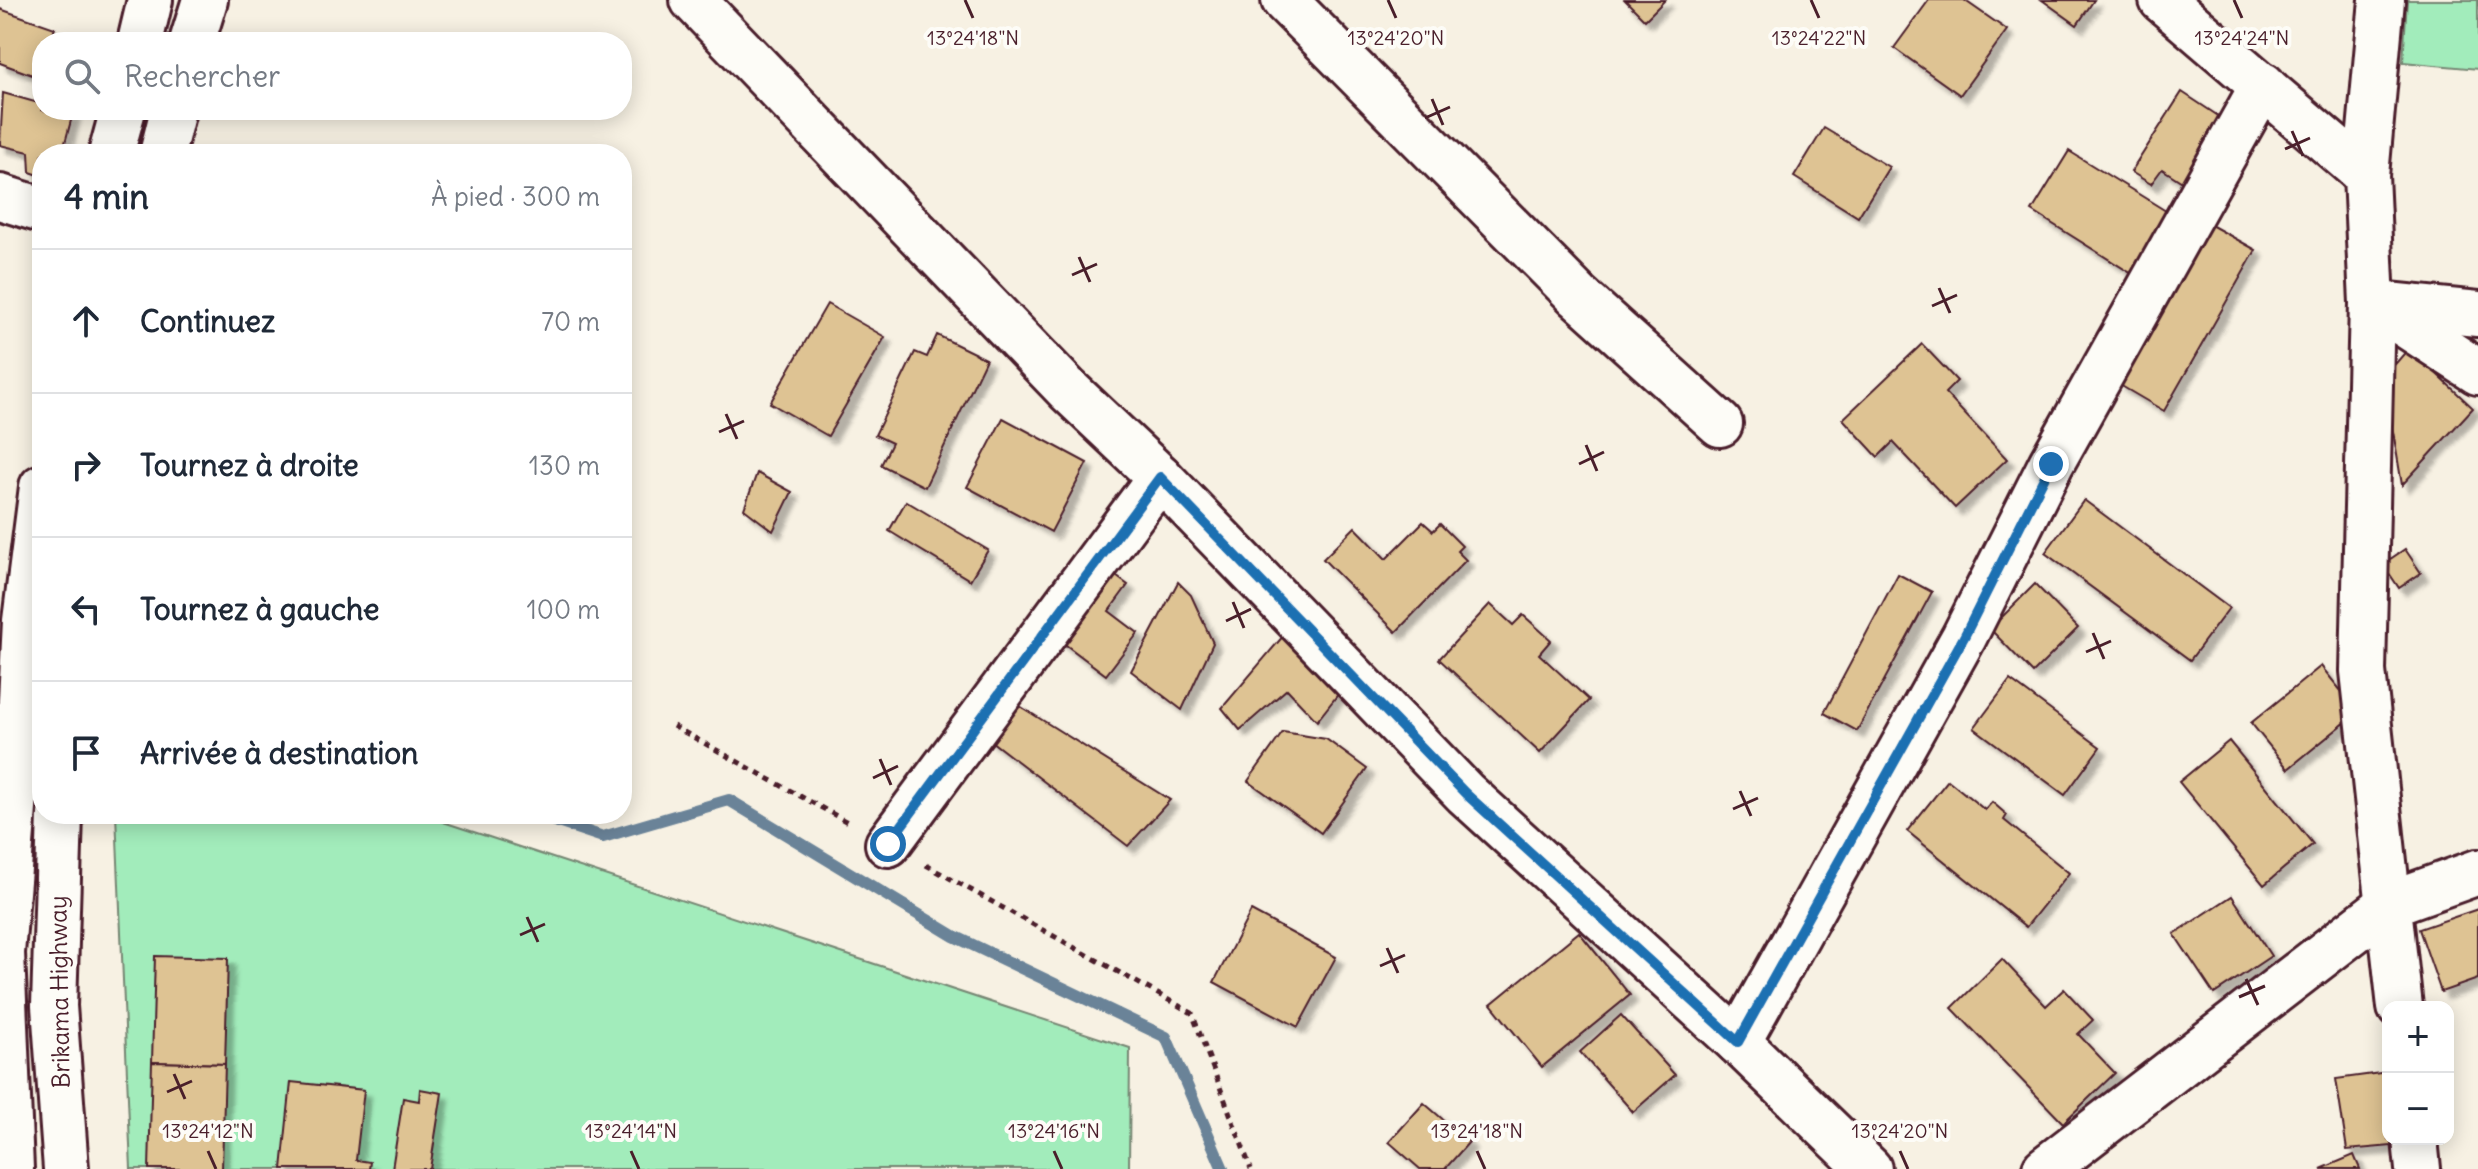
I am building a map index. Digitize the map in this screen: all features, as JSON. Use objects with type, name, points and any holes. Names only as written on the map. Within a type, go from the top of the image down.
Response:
[{"type":"main road","points":[[142,32],[150,0]]},
{"type":"main road","points":[[195,32],[205,0]]},
{"type":"main road","points":[[693,0],[1068,390],[1160,477],[1465,793],[1738,1042],[1869,1169]]},
{"type":"main road","points":[[1284,0],[1578,296],[1720,424]]},
{"type":"main road","points":[[2162,0],[2366,175]]},
{"type":"main road","points":[[2382,0],[2366,175],[2372,303],[2363,671],[2399,1001]]},
{"type":"main road","points":[[1738,1042],[1964,637],[2051,464],[2263,85]]},
{"type":"main road","points":[[114,144],[120,120]]},
{"type":"main road","points":[[164,144],[170,120]]},
{"type":"main road","points":[[0,197],[32,207]]},
{"type":"main road","points":[[2372,303],[2478,314]]},
{"type":"main road","points":[[2372,303],[2478,372]]},
{"type":"main road","points":[[888,844],[1160,477]]},
{"type":"main road","points":[[11,1169],[2,953],[9,760],[32,566]]},
{"type":"main road","name":"Brikama Highway","points":[[60,824],[54,1006],[66,1169]]},
{"type":"main road","points":[[2045,1169],[2389,904],[2478,872]]},
{"type":"main road","points":[[2416,1145],[2418,1169]]},
{"type":"path","points":[[673,726],[1192,1013],[1251,1169]]},
{"type":"green space","points":[[2407,0],[2478,0],[2478,69],[2403,62]]},
{"type":"green space","points":[[116,824],[449,824],[1130,1048],[1129,1169],[131,1169]]},
{"type":"building","points":[[1625,0],[1665,0],[1645,20]]},
{"type":"building","points":[[1929,0],[1964,0],[2007,30],[1960,95],[1894,48]]},
{"type":"building","points":[[2042,0],[2094,0],[2077,25]]},
{"type":"building","points":[[0,9],[55,28],[54,32],[32,32],[32,75],[0,63]]},
{"type":"building","points":[[2182,92],[2238,129],[2198,192],[2162,169],[2151,184],[2131,172]]},
{"type":"building","points":[[3,93],[32,101],[32,120],[71,120],[65,144],[32,144],[32,173],[29,152],[0,145]]},
{"type":"building","points":[[1824,128],[1889,167],[1858,217],[1794,177]]},
{"type":"building","points":[[2069,151],[2174,216],[2137,277],[2032,211]]},
{"type":"building","points":[[2209,224],[2256,250],[2164,411],[2118,384]]},
{"type":"building","points":[[827,304],[885,337],[828,436],[770,403]]},
{"type":"building","points":[[937,335],[986,359],[925,487],[881,465],[892,443],[875,435],[915,352],[927,357]]},
{"type":"building","points":[[1922,344],[1957,381],[1945,393],[2007,459],[1955,508],[1893,442],[1878,457],[1843,419]]},
{"type":"building","points":[[2409,348],[2473,408],[2402,485],[2384,377]]},
{"type":"building","points":[[1003,418],[1087,463],[1051,532],[967,487]]},
{"type":"building","points":[[757,473],[792,492],[773,531],[744,509]]},
{"type":"building","points":[[2084,500],[2229,608],[2190,660],[2045,553]]},
{"type":"building","points":[[906,501],[988,550],[970,580],[889,531]]},
{"type":"building","points":[[1423,522],[1433,531],[1440,524],[1462,546],[1457,551],[1466,560],[1396,632],[1323,559],[1355,527],[1386,559]]},
{"type":"building","points":[[2405,549],[2421,573],[2399,588],[2383,564]]},
{"type":"building","points":[[1105,568],[1128,585],[1109,611],[1138,633],[1106,675],[1054,636]]},
{"type":"building","points":[[1898,574],[1932,592],[1857,731],[1824,713]]},
{"type":"building","points":[[1178,582],[1191,595],[1213,643],[1182,710],[1131,671]]},
{"type":"building","points":[[2035,584],[2078,628],[2033,673],[1990,629]]},
{"type":"building","points":[[1490,604],[1513,625],[1523,615],[1551,640],[1539,654],[1589,700],[1540,753],[1439,659]]},
{"type":"building","points":[[1284,635],[1339,693],[1317,721],[1287,689],[1240,730],[1222,708]]},
{"type":"building","points":[[2321,666],[2358,712],[2288,769],[2251,723]]},
{"type":"building","points":[[2010,680],[2100,747],[2065,795],[1974,728]]},
{"type":"building","points":[[1015,703],[1170,800],[1128,846],[987,738]]},
{"type":"building","points":[[1283,732],[1326,739],[1367,769],[1321,833],[1248,781]]},
{"type":"building","points":[[2229,741],[2313,844],[2264,885],[2179,782]]},
{"type":"building","points":[[1948,780],[1985,810],[1992,802],[2007,815],[2004,820],[2069,873],[2026,927],[1907,831]]},
{"type":"building","points":[[2232,896],[2271,956],[2214,994],[2174,934]]},
{"type":"building","points":[[2478,909],[2478,979],[2441,992],[2419,929]]},
{"type":"building","points":[[1251,911],[1336,957],[1298,1027],[1214,982]]},
{"type":"building","points":[[1579,932],[1630,995],[1542,1067],[1491,1004]]},
{"type":"building","points":[[155,956],[228,958],[225,1064],[152,1062]]},
{"type":"building","points":[[2002,959],[2046,1006],[2064,989],[2093,1020],[2078,1034],[2115,1073],[2063,1123],[1952,1008]]},
{"type":"building","points":[[1621,1015],[1675,1075],[1633,1112],[1580,1052]]},
{"type":"building","points":[[152,1062],[225,1064],[222,1169],[149,1169]]},
{"type":"building","points":[[2382,1073],[2382,1145],[2403,1145],[2347,1150],[2336,1079]]},
{"type":"building","points":[[291,1082],[364,1090],[356,1160],[370,1162],[369,1169],[282,1169]]},
{"type":"building","points":[[420,1089],[442,1093],[430,1169],[392,1169],[403,1098],[419,1101]]},
{"type":"building","points":[[1424,1103],[1469,1142],[1445,1169],[1420,1169],[1389,1142]]},
{"type":"building","points":[[2354,1155],[2360,1169],[2321,1169]]},
{"type":"waterway","points":[[564,824],[603,837],[729,800],[954,936],[1166,1037],[1223,1169]]},
{"type":"route","points":[[888,844],[1160,477],[1465,793],[1738,1042],[1964,637],[2051,464]]}]
